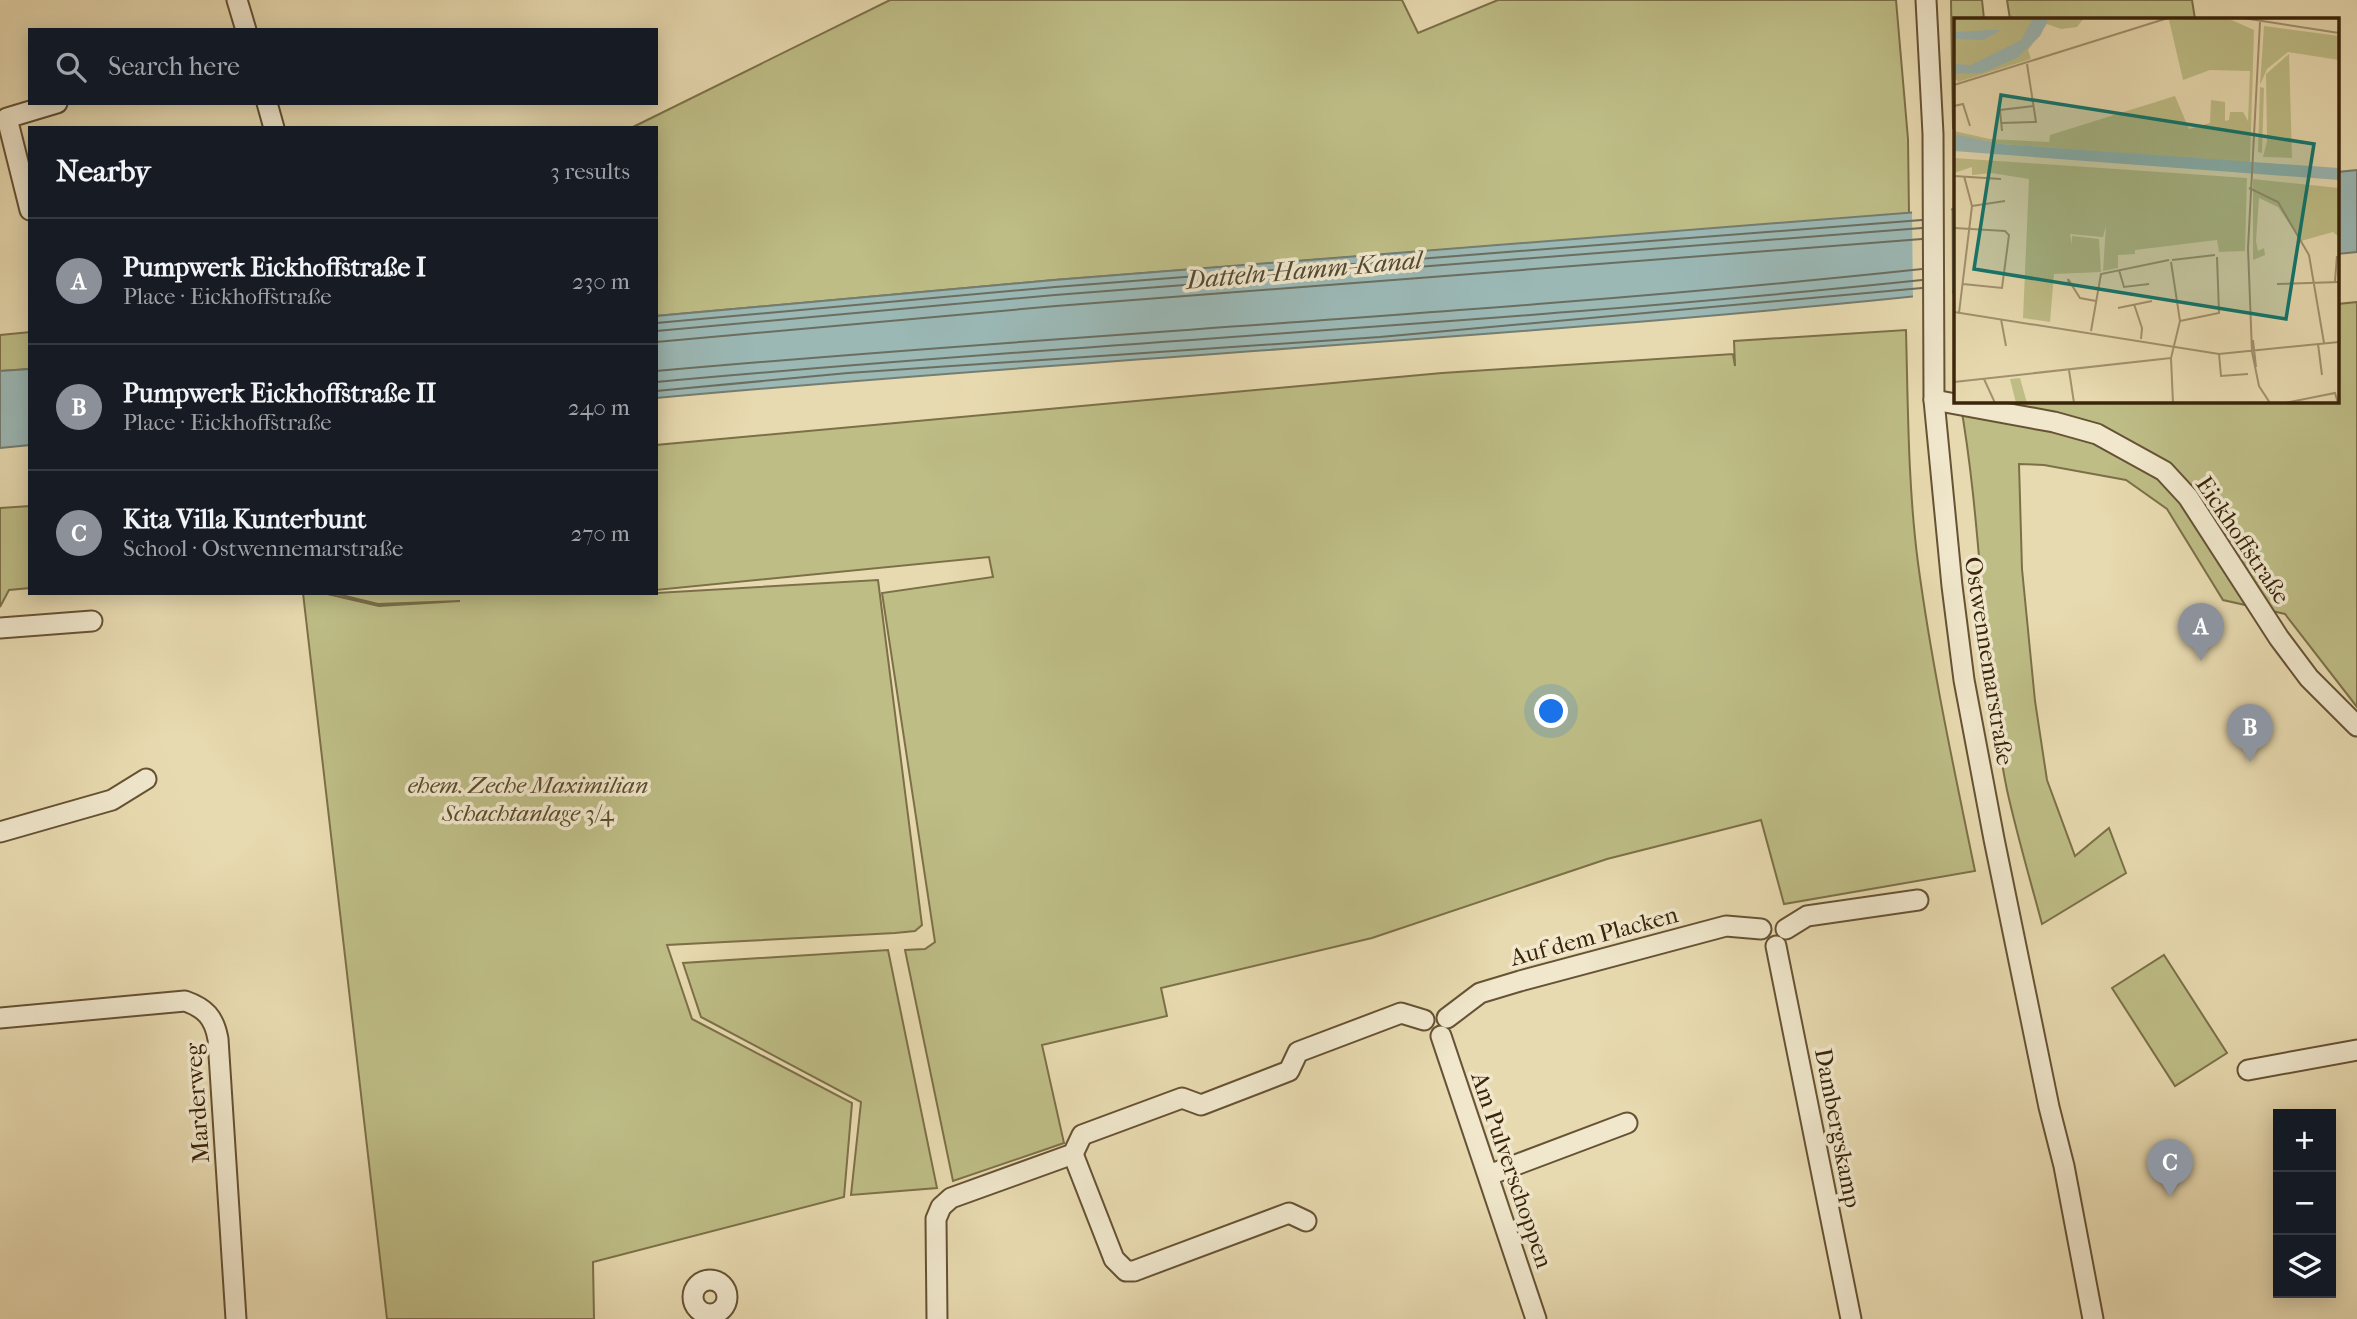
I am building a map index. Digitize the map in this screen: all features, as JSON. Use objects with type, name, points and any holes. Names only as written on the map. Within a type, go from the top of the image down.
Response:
[{"type":"street","points":[[237,0],[245,28]]},
{"type":"street","name":"Ostwennemarstraße","points":[[1926,0],[1932,156],[1934,400],[1942,502],[1964,680],[2012,929],[2064,1166],[2093,1319]]},
{"type":"street","points":[[28,201],[7,118],[50,105]]},
{"type":"street","points":[[268,105],[273,126]]},
{"type":"street","name":"Eickhoffstraße","points":[[1934,400],[2054,422],[2097,434],[2164,471],[2188,496],[2279,638],[2309,678],[2357,726]]},
{"type":"street","points":[[0,628],[92,621]]},
{"type":"street","points":[[0,832],[112,800],[146,779]]},
{"type":"street","name":"Auf dem Placken","points":[[1781,937],[1807,916],[1918,901]]},
{"type":"street","name":"Auf dem Placken","points":[[1444,1027],[1480,993],[1520,981],[1726,926],[1761,929],[1768,921],[1775,920],[1783,923],[1781,937]]},
{"type":"street","name":"Dambergskamp","points":[[1781,937],[1852,1319]]},
{"type":"street","name":"Marderweg","points":[[0,1018],[184,1001],[200,1006],[211,1016],[218,1039],[236,1319]]},
{"type":"street","points":[[937,1319],[936,1239],[940,1207],[951,1198],[1073,1154],[1082,1135],[1182,1098],[1201,1105],[1289,1071],[1298,1052],[1401,1013],[1424,1020],[1427,1033],[1444,1027]]},
{"type":"street","name":"Am Pulverschoppen","points":[[1444,1027],[1536,1319]]},
{"type":"street","points":[[2248,1070],[2357,1050]]},
{"type":"street","points":[[1489,1175],[1628,1123]]},
{"type":"street","points":[[1073,1154],[1114,1259],[1126,1271],[1134,1271],[1289,1213],[1306,1221]]},
{"type":"green space","points":[[890,0],[1402,0],[1418,33],[1498,0],[1896,0],[1908,139],[1909,214],[1054,280],[658,316],[658,126],[635,126]]},
{"type":"green space","points":[[1951,0],[1982,0],[1984,18],[1954,18],[1953,128]]},
{"type":"green space","points":[[2007,0],[2192,0],[2195,18],[2010,18]]},
{"type":"green space","points":[[2357,302],[2357,707],[2285,614],[2223,600],[2167,509],[2126,480],[2044,465],[2019,464],[2022,569],[2035,701],[2047,780],[2075,856],[2109,828],[2126,873],[2042,924],[2011,807],[1998,742],[1968,449],[1960,402],[2340,402],[2340,304]]},
{"type":"green space","points":[[1906,330],[1910,476],[1918,563],[1951,756],[1975,871],[1784,904],[1761,820],[1607,859],[1372,938],[1161,988],[1167,1016],[1042,1045],[1064,1143],[953,1181],[905,950],[925,949],[935,942],[882,593],[993,577],[989,557],[658,590],[658,445],[1442,373],[1733,354],[1735,366],[1734,341]]},
{"type":"green space","points":[[28,332],[28,369],[0,371],[0,335]]},
{"type":"green space","points":[[28,506],[28,588],[9,590],[0,607],[0,508]]},
{"type":"green space","name":"ehem. Zeche Maximilian Schachtanlage 3/4","points":[[878,580],[922,925],[915,931],[895,933],[667,945],[692,1019],[852,1103],[844,1197],[593,1262],[594,1319],[387,1319],[303,595],[332,595],[379,606],[460,601],[378,604],[341,595],[658,595],[658,593]]},
{"type":"green space","points":[[888,950],[937,1188],[851,1195],[861,1102],[701,1017],[683,963]]},
{"type":"green space","points":[[2164,955],[2227,1053],[2175,1086],[2112,988]]},
{"type":"water","points":[[2357,170],[2357,252],[2340,254],[2340,172]]},
{"type":"water","name":"Datteln-Hamm-Kanal","points":[[1954,209],[1954,292],[1632,322],[658,398],[658,316],[1054,280]]},
{"type":"water","points":[[28,369],[28,445],[0,448],[0,371]]},
{"type":"pier","points":[[1951,206],[1952,296],[1913,300],[1912,210]]},
{"type":"place","name":"Pumpwerk Eickhoffstraße I","points":[[2201,661]]},
{"type":"place","name":"Pumpwerk Eickhoffstraße II","points":[[2250,762]]},
{"type":"place","name":"Kita Villa Kunterbunt","points":[[2170,1197]]}]
